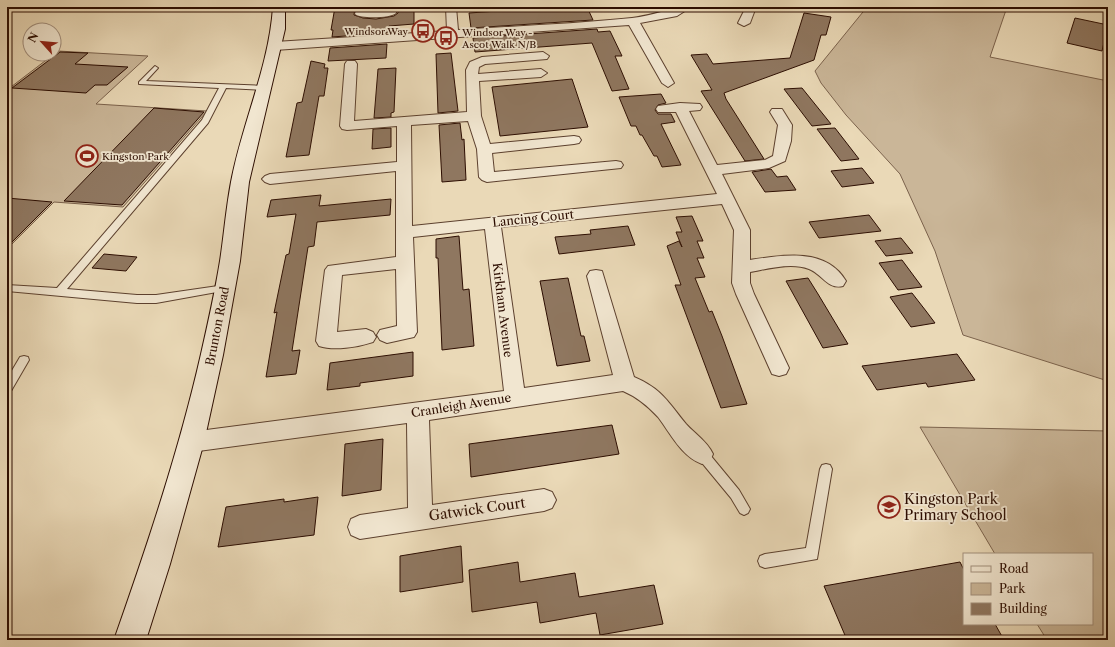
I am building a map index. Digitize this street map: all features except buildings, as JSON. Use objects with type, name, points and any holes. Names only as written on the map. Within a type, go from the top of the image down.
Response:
[{"type":"street","name":"Brunton Road","points":[[130,640],[155,564],[191,442],[212,355],[225,288],[240,182],[249,141],[265,88],[275,46],[279,7]]},
{"type":"street","points":[[362,7],[361,14],[391,10]]},
{"type":"street","points":[[451,7],[453,33]]},
{"type":"street","points":[[275,46],[633,20],[673,14],[686,7]]},
{"type":"street","points":[[744,23],[751,7]]},
{"type":"street","points":[[633,20],[668,83]]},
{"type":"street","points":[[543,56],[482,61],[474,65],[472,74],[474,116],[485,154],[487,177],[616,165]]},
{"type":"street","points":[[351,64],[347,126],[404,123],[474,116]]},
{"type":"street","points":[[472,74],[541,73]]},
{"type":"street","points":[[655,84],[682,82]]},
{"type":"street","points":[[663,109],[688,107],[712,170],[742,230],[743,267],[741,283],[779,368]]},
{"type":"street","points":[[712,170],[769,164],[780,158],[784,141],[785,125],[777,112]]},
{"type":"street","points":[[387,335],[407,332],[404,232],[404,123]]},
{"type":"street","points":[[485,154],[574,140]]},
{"type":"street","points":[[270,179],[404,166]]},
{"type":"street","name":"Lancing Court","points":[[404,232],[727,198]]},
{"type":"street","name":"Kirkham Avenue","points":[[492,223],[515,397]]},
{"type":"street","points":[[743,267],[795,260],[808,261],[828,270],[837,281]]},
{"type":"street","points":[[366,336],[326,341],[334,270],[405,262]]},
{"type":"street","points":[[596,276],[625,382],[640,389],[651,397],[665,411],[679,431],[702,454]]},
{"type":"street","name":"Cranleigh Avenue","points":[[191,442],[418,412],[625,382]]},
{"type":"street","name":"Gatwick Court","points":[[418,412],[420,518],[544,500]]},
{"type":"street","points":[[360,527],[420,518]]},
{"type":"lane","points":[[155,68],[141,83],[265,88]]},
{"type":"lane","points":[[59,292],[175,158],[205,121],[224,86]]},
{"type":"lane","points":[[7,288],[137,299],[156,299],[225,288]]},
{"type":"lane","points":[[7,388],[24,360]]},
{"type":"lane","points":[[702,454],[735,494],[744,509]]},
{"type":"lane","points":[[765,561],[812,554],[826,468]]},
{"type":"green space","points":[[867,7],[1007,7],[990,57],[1108,81],[1108,381],[963,335],[935,251],[900,174],[846,115],[821,83],[815,71]]},
{"type":"green space","name":"Kingston Park","points":[[62,51],[148,56],[96,104],[207,111],[123,207],[54,202],[7,249],[7,90],[44,62],[62,62]]},
{"type":"green space","points":[[920,427],[1108,431],[1108,640],[1047,640],[1038,625],[1093,625],[1093,553],[994,553]]},
{"type":"place","name":"Windsor Way","points":[[423,31]]},
{"type":"place","name":"Windsor Way - Ascot Walk N/B","points":[[446,38]]},
{"type":"place","name":"Kingston Park","points":[[87,156]]},
{"type":"place","name":"Kingston Park Primary School","points":[[889,507]]}]
